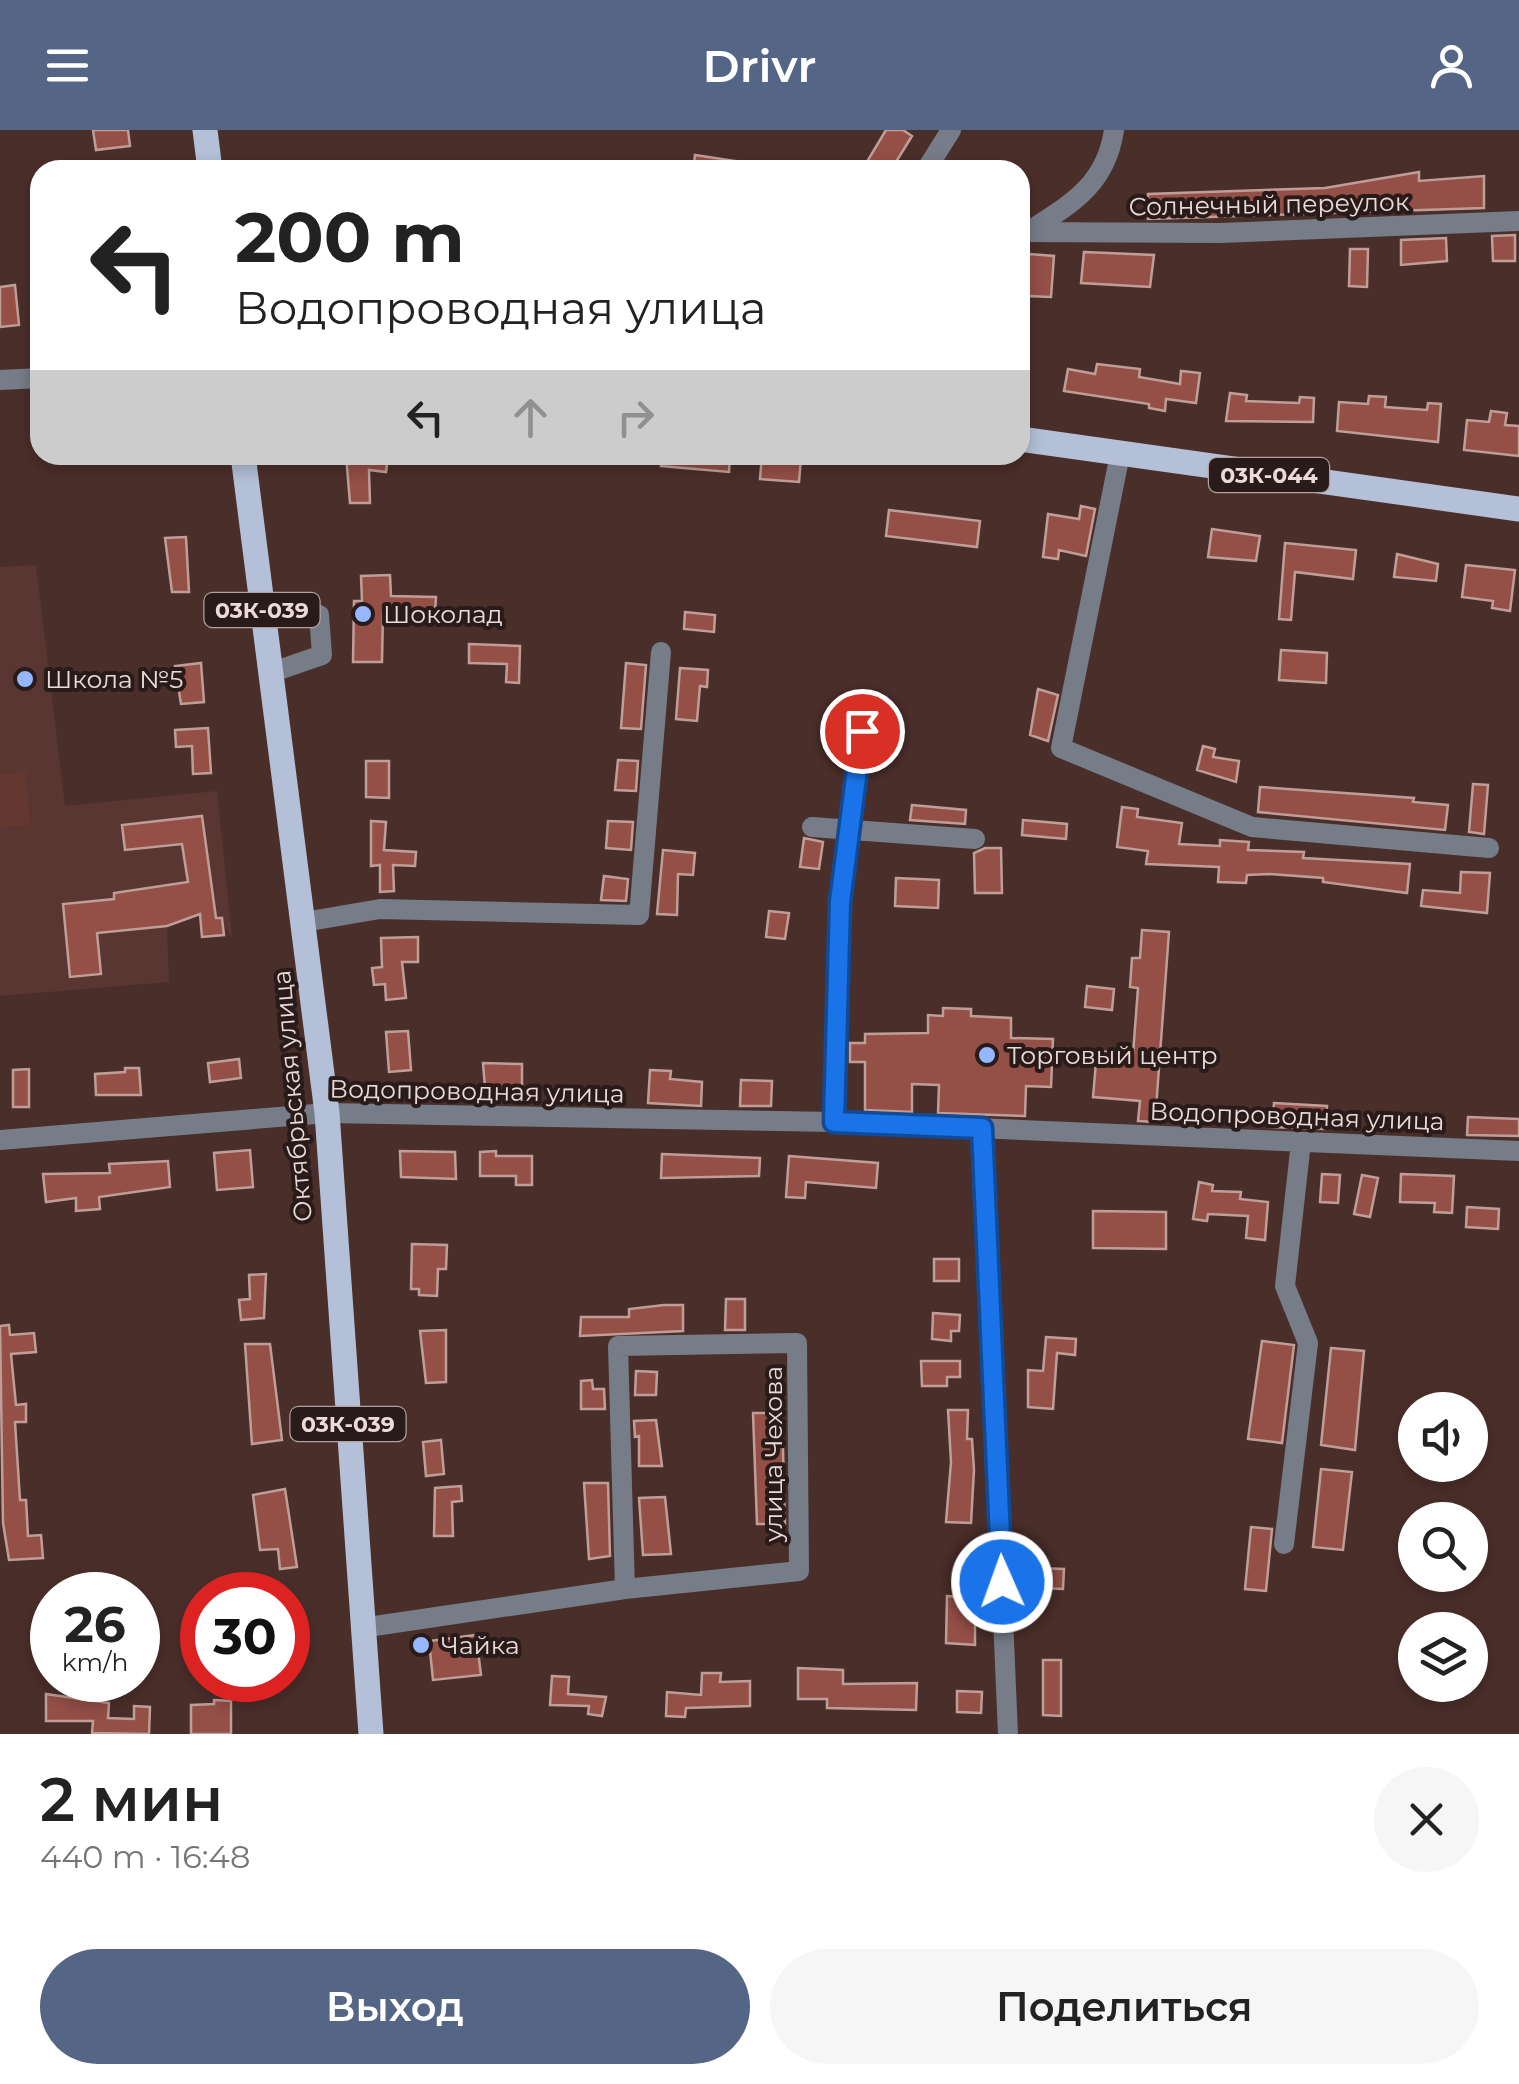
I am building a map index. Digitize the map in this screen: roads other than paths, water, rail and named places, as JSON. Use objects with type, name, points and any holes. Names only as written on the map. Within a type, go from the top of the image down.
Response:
[{"type":"main road","points":[[205,130],[209,160]]},
{"type":"main road","name":"03К-044","points":[[1030,440],[1519,510]]},
{"type":"main road","name":"Октябрьская улица","points":[[243,465],[327,1114],[370,1734]]},
{"type":"street","points":[[932,160],[951,130]]},
{"type":"street","points":[[1030,228],[1084,196],[1112,144],[1114,130]]},
{"type":"street","name":"Солнечный переулок","points":[[1030,232],[1220,234],[1519,221]]},
{"type":"street","points":[[0,380],[30,378]]},
{"type":"street","points":[[1120,454],[1060,748],[1252,827],[1489,848]]},
{"type":"street","points":[[261,602],[292,605],[319,614],[322,656],[270,673]]},
{"type":"street","points":[[304,922],[380,908],[639,915],[661,652]]},
{"type":"street","points":[[834,1122],[840,902],[862,731]]},
{"type":"street","points":[[812,827],[974,839]]},
{"type":"street","name":"Водопроводная улица","points":[[0,1140],[327,1114],[834,1122],[1519,1151]]},
{"type":"street","points":[[982,1128],[1008,1734]]},
{"type":"street","points":[[1284,1544],[1308,1343],[1285,1286],[1301,1142]]},
{"type":"street","name":"улица Чехова","points":[[362,1628],[626,1590],[799,1572],[797,1344],[618,1346],[626,1590]]},
{"type":"place","name":"Шоколад","points":[[363,614]]},
{"type":"place","name":"Школа №5","points":[[25,679]]},
{"type":"place","name":"Торговый центр","points":[[987,1055]]},
{"type":"place","name":"Чайка","points":[[421,1645]]}]
